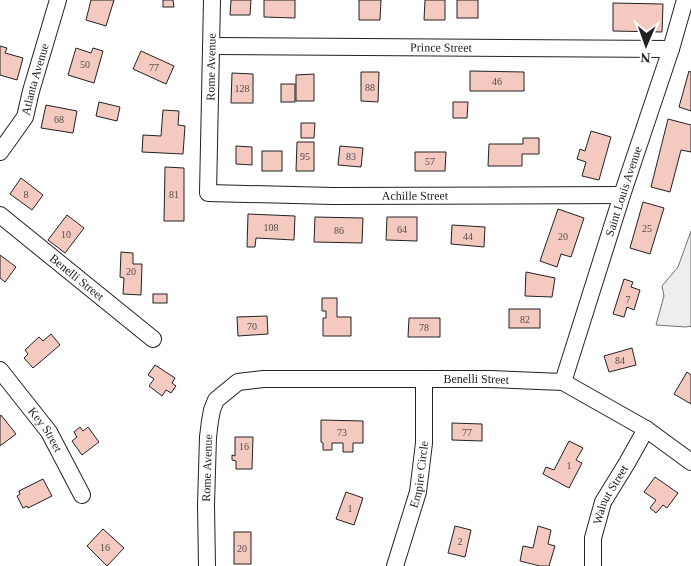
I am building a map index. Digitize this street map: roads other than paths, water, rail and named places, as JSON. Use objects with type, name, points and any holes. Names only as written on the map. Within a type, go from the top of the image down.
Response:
[{"type":"street","name":"Atlanta Avenue","points":[[0,152],[25,117],[58,0]]},
{"type":"street","name":"Rome Avenue","points":[[208,193],[212,0]]},
{"type":"street","name":"Saint Louis Avenue","points":[[563,382],[622,195],[671,49],[685,0]]},
{"type":"street","name":"Prince Street","points":[[211,46],[671,49]]},
{"type":"street","name":"Achille Street","points":[[208,193],[333,196],[622,195]]},
{"type":"street","name":"Benelli Street","points":[[0,214],[153,339]]},
{"type":"street","name":"Key Street","points":[[0,370],[49,432],[82,495]]},
{"type":"street","name":"Benelli Street","points":[[238,382],[262,379],[490,379],[563,382],[646,430],[691,462]]},
{"type":"street","name":"Empire Circle","points":[[395,566],[418,492],[424,442],[424,379]]},
{"type":"street","name":"Rome Avenue","points":[[207,566],[206,505],[210,421],[216,400],[238,382]]},
{"type":"street","name":"Walnut Street","points":[[592,566],[594,538],[603,502],[646,430]]}]
